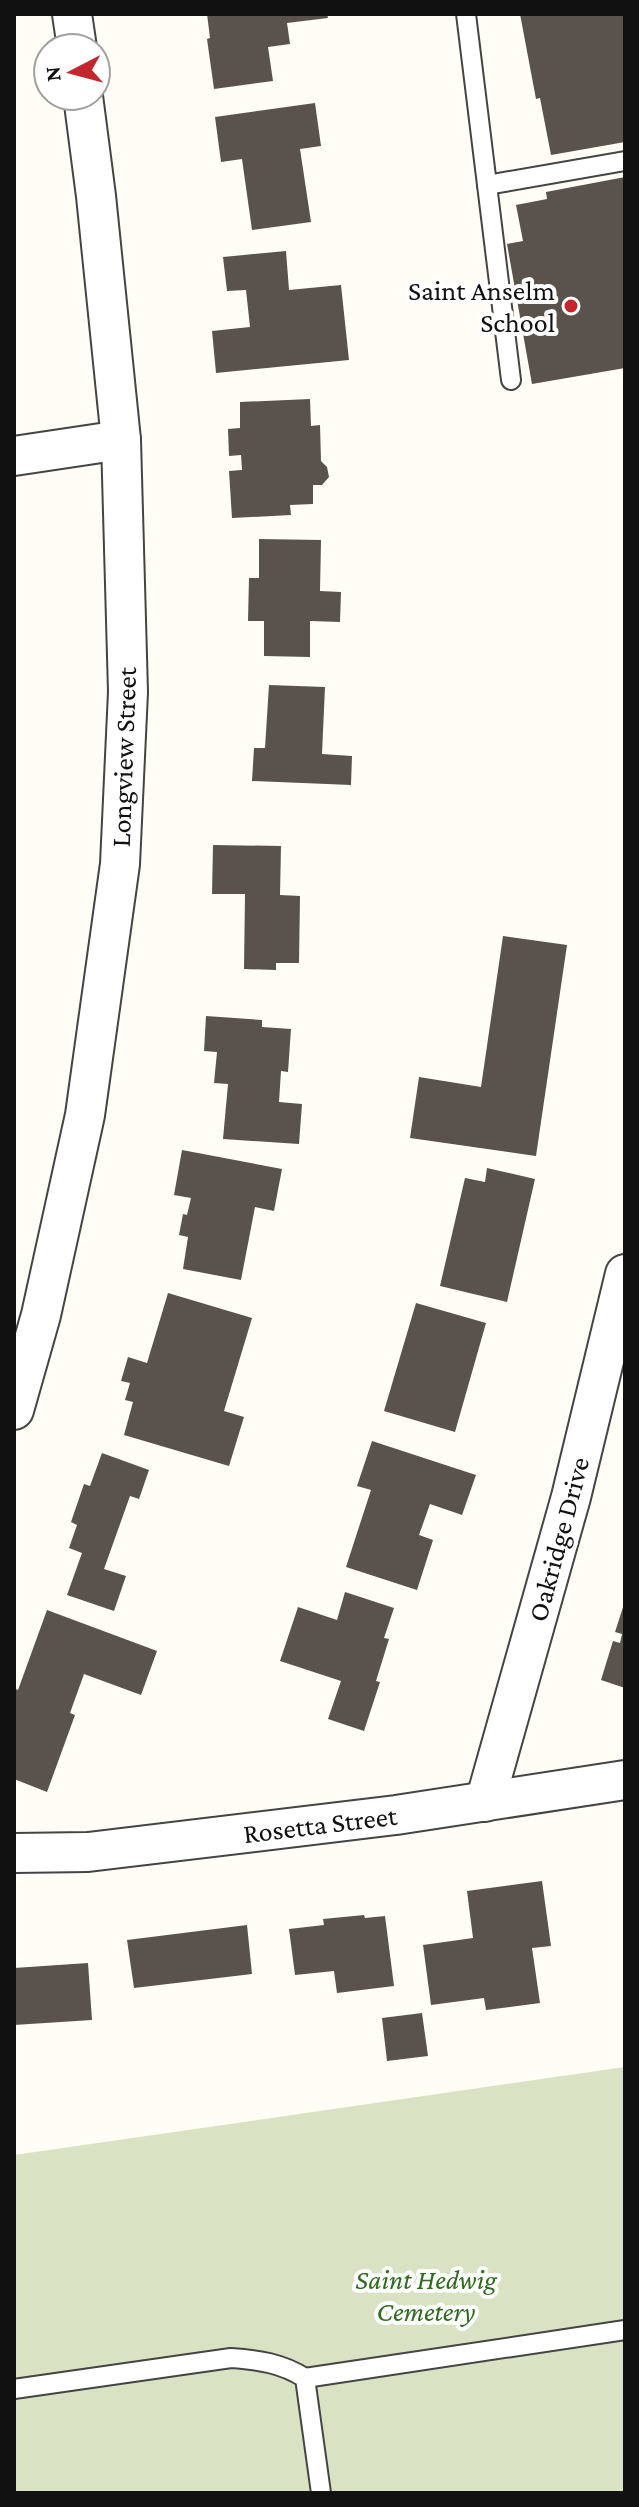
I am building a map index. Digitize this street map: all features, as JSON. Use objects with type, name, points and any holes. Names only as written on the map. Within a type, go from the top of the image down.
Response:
[{"type":"street","name":"Longview Street","points":[[14,1410],[41,1315],[85,1115],[120,864],[128,692],[121,440],[85,112]]},
{"type":"street","points":[[14,456],[121,440]]},
{"type":"street","name":"Oakridge Drive","points":[[485,1802],[571,1497],[625,1274]]},
{"type":"street","name":"Rosetta Street","points":[[14,1853],[88,1852],[396,1815],[625,1780]]},
{"type":"lane","points":[[466,14],[511,380]]},
{"type":"lane","points":[[487,185],[625,161]]},
{"type":"lane","points":[[14,2389],[231,2358],[273,2363],[305,2378],[625,2330]]},
{"type":"lane","points":[[305,2378],[321,2493]]},
{"type":"green space","name":"Saint Hedwig Cemetery","points":[[625,2067],[625,2493],[14,2493],[14,2155]]},
{"type":"building","points":[[207,14],[327,14],[328,18],[287,23],[290,44],[268,47],[273,81],[214,89]]},
{"type":"building","points":[[520,14],[625,14],[625,142],[551,155],[540,98],[536,99]]},
{"type":"building","points":[[315,103],[321,146],[300,149],[311,222],[252,230],[242,159],[221,162],[215,117]]},
{"type":"building","name":"Saint Anselm School","points":[[625,177],[625,368],[532,384],[507,244],[523,241],[516,205],[547,199],[546,192]]},
{"type":"building","points":[[286,251],[289,290],[341,285],[349,360],[216,373],[212,331],[250,327],[246,290],[227,291],[223,257]]},
{"type":"building","points":[[310,399],[311,426],[320,425],[321,461],[327,467],[329,477],[322,485],[313,485],[313,504],[290,505],[291,515],[232,518],[229,471],[242,470],[241,455],[229,456],[228,429],[240,428],[240,402]]},
{"type":"building","points":[[259,539],[321,540],[320,591],[341,592],[340,622],[310,621],[310,657],[264,656],[264,621],[248,621],[249,578],[259,578]]},
{"type":"building","points":[[269,685],[325,687],[322,754],[352,756],[351,785],[252,781],[254,748],[265,748]]},
{"type":"building","points":[[213,845],[281,846],[280,895],[300,896],[299,963],[276,963],[276,970],[244,969],[245,894],[212,894]]},
{"type":"building","points":[[503,936],[567,945],[536,1156],[410,1138],[419,1077],[481,1087]]},
{"type":"building","points":[[206,1016],[262,1020],[262,1027],[291,1029],[288,1072],[281,1071],[279,1102],[302,1104],[299,1144],[223,1139],[228,1084],[214,1083],[217,1052],[204,1051]]},
{"type":"building","points":[[182,1150],[282,1169],[274,1211],[255,1207],[241,1280],[183,1269],[188,1237],[179,1235],[183,1214],[187,1215],[191,1198],[174,1195]]},
{"type":"building","points":[[487,1168],[535,1179],[507,1302],[440,1286],[465,1178],[485,1182]]},
{"type":"building","points":[[168,1293],[252,1318],[224,1411],[244,1417],[229,1466],[124,1435],[133,1402],[125,1400],[130,1383],[121,1381],[128,1357],[147,1363]]},
{"type":"building","points":[[416,1303],[486,1323],[455,1432],[384,1411]]},
{"type":"building","points":[[372,1441],[476,1475],[462,1515],[430,1504],[419,1535],[433,1540],[417,1590],[346,1567],[371,1490],[357,1486]]},
{"type":"building","points":[[102,1453],[149,1470],[139,1499],[130,1496],[104,1569],[126,1576],[114,1611],[67,1595],[82,1553],[69,1548],[77,1525],[71,1522],[84,1484],[90,1486]]},
{"type":"building","points":[[345,1592],[394,1608],[384,1638],[389,1639],[376,1681],[380,1682],[364,1731],[328,1719],[341,1681],[280,1661],[298,1607],[337,1620]]},
{"type":"building","points":[[624,1604],[625,1688],[601,1680],[613,1641],[620,1643],[622,1634],[615,1632]]},
{"type":"building","points":[[47,1610],[157,1651],[141,1695],[84,1674],[70,1713],[75,1715],[47,1792],[14,1779],[14,1688],[18,1690]]},
{"type":"building","points":[[542,1881],[551,1946],[532,1948],[540,2003],[486,2010],[484,1998],[431,2005],[423,1945],[473,1938],[467,1891]]},
{"type":"building","points":[[364,1915],[365,1918],[385,1916],[394,1986],[337,1993],[334,1971],[295,1975],[289,1929],[324,1925],[323,1919]]},
{"type":"building","points":[[247,1925],[252,1974],[134,1988],[127,1940]]},
{"type":"building","points":[[88,1963],[92,2020],[14,2025],[14,1968]]},
{"type":"building","points":[[422,2013],[428,2056],[387,2061],[382,2018]]},
{"type":"place","name":"Saint Anselm School","points":[[571,306]]}]
